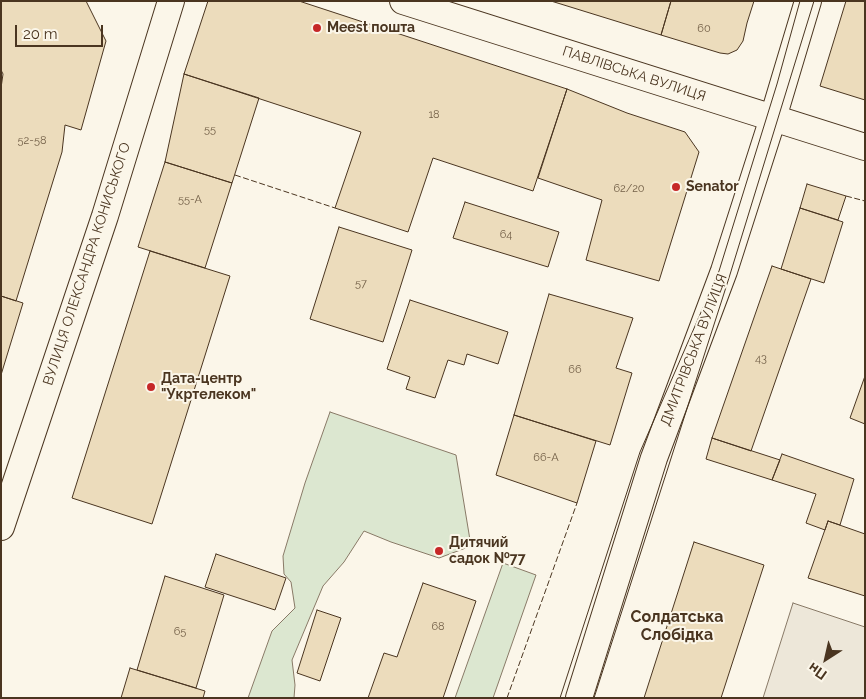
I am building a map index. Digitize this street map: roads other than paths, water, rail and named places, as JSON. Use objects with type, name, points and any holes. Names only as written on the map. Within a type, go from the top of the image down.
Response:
[{"type":"street","name":"ВУЛИЦЯ ОЛЕКСАНДРА КОНИСЬКОГО","points":[[1,527],[105,216],[171,1]]},
{"type":"street","name":"ПАВЛІВСЬКА ВУЛИЦЯ","points":[[403,1],[865,147]]},
{"type":"street","name":"ДМИТРІВСЬКА ВУЛИЦЯ","points":[[579,698],[654,458],[724,271],[808,1]]},
{"type":"tram line","points":[[560,698],[640,452],[719,271],[777,84],[800,1]]},
{"type":"tram line","points":[[594,698],[728,281],[814,1]]},
{"type":"place","name":"Meest пошта","points":[[317,28]]},
{"type":"place","name":"Senator","points":[[676,187]]},
{"type":"place","name":"Дата-центр \"Укртелеком\"","points":[[151,387]]},
{"type":"place","name":"Дитячий садок №77","points":[[439,551]]},
{"type":"district","name":"Солдатська Слобідка","points":[[677,626]]}]
